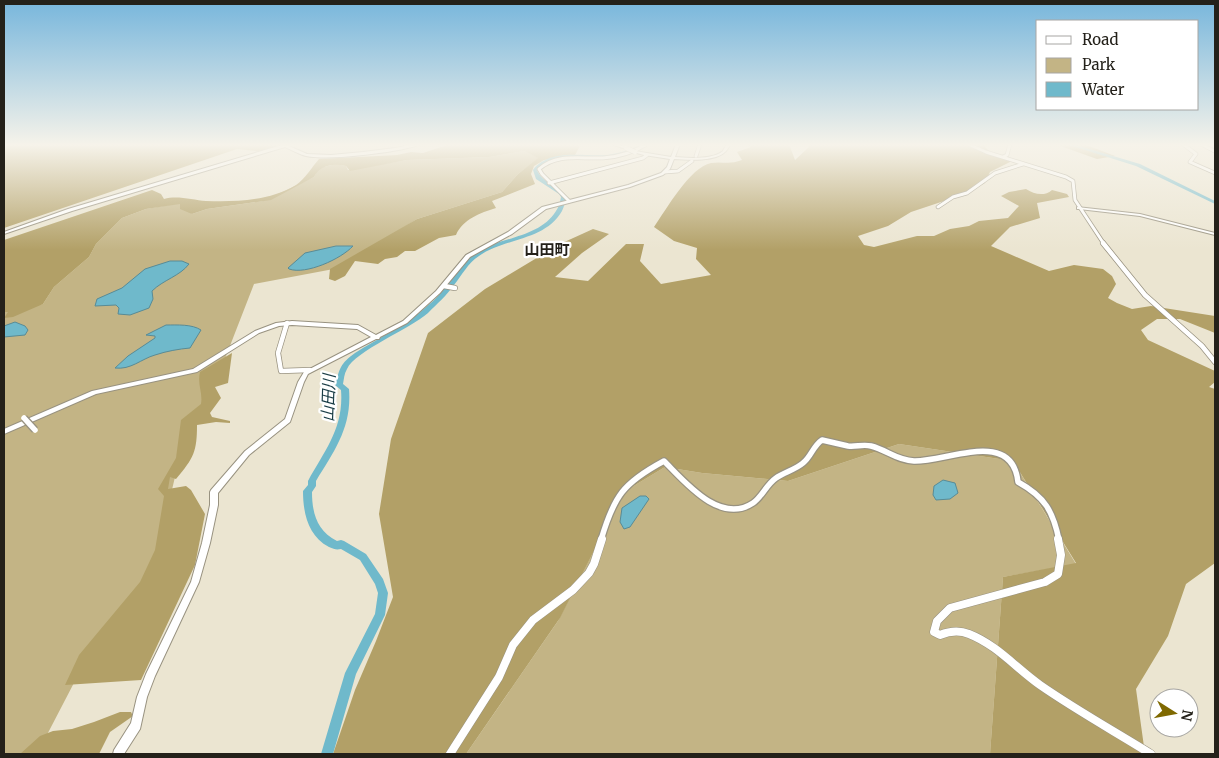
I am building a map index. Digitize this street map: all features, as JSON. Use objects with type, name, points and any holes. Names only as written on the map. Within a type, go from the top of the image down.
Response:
[{"type":"street","points":[[4,233],[70,210],[173,179]]},
{"type":"street","points":[[544,179],[563,192],[567,201]]},
{"type":"street","points":[[548,183],[562,179]]},
{"type":"street","points":[[287,323],[279,345],[278,365],[281,371],[310,370],[377,338],[405,322],[444,286],[468,256],[510,233],[544,208],[649,179]]},
{"type":"street","points":[[938,207],[949,199],[967,193],[986,179]]},
{"type":"street","points":[[1069,179],[1074,183],[1073,195],[1079,208],[1109,251],[1145,295],[1202,346],[1215,362]]},
{"type":"street","points":[[1079,208],[1140,215],[1215,234]]},
{"type":"street","points":[[444,286],[455,288]]},
{"type":"street","points":[[4,432],[94,392],[195,371],[268,327],[287,323],[358,327],[377,338]]},
{"type":"street","points":[[118,754],[136,725],[142,697],[151,674],[194,582],[206,543],[214,505],[214,492],[247,453],[288,420],[301,382],[310,370]]},
{"type":"street","points":[[24,418],[35,430]]},
{"type":"street","points":[[450,754],[495,684],[518,639],[532,620],[572,590],[589,573],[594,564],[614,502],[630,481],[664,460],[688,486],[719,506],[735,510],[761,497],[775,478],[801,464],[809,457],[816,444],[822,440],[842,445],[872,446],[902,460],[915,461],[988,451],[999,452],[1010,458],[1018,475],[1018,482],[1038,494],[1049,510],[1062,563],[1058,574],[1044,582],[950,608],[937,621],[934,632],[940,635],[950,631],[969,634],[990,644],[1040,686],[1151,754]]},
{"type":"green space","points":[[309,179],[513,179],[502,192],[417,219],[339,268],[254,284],[207,405],[188,422],[149,587],[76,679],[37,754],[4,754],[4,311],[43,304],[54,287],[89,257],[96,244],[122,218],[146,209],[180,203],[192,214],[207,209],[263,201]]},
{"type":"green space","points":[[899,444],[1013,461],[1076,564],[1003,577],[990,754],[466,754],[558,621],[617,505],[627,490],[665,467],[702,473],[788,481]]},
{"type":"shaded area","points":[[4,179],[147,179],[4,228]]},
{"type":"shaded area","points":[[302,179],[310,179],[271,200],[207,209],[192,214],[180,209],[180,204],[146,209],[122,218],[96,244],[89,257],[54,287],[43,304],[13,317],[4,318],[8,312],[4,312],[4,240],[152,190],[161,194],[164,199],[240,201],[275,194]]},
{"type":"shaded area","points":[[513,179],[533,179],[535,184],[492,201],[496,208],[468,221],[459,229],[456,235],[439,238],[415,251],[405,251],[397,257],[385,259],[378,264],[355,261],[345,276],[335,281],[329,279],[330,269],[417,219],[502,192]]},
{"type":"shaded area","points":[[688,179],[987,179],[985,183],[968,193],[911,212],[888,226],[858,236],[864,245],[874,247],[917,236],[934,236],[950,229],[969,226],[979,221],[1008,218],[1019,206],[1001,196],[1009,192],[1026,189],[1039,194],[1046,194],[1052,190],[1067,194],[1069,197],[1037,203],[1040,218],[1010,227],[991,246],[1049,271],[1074,265],[1103,269],[1112,276],[1116,284],[1108,298],[1132,309],[1151,306],[1215,316],[1215,333],[1180,319],[1157,319],[1141,330],[1148,340],[1215,371],[1215,382],[1209,387],[1215,389],[1215,563],[1186,584],[1168,636],[1136,689],[1145,754],[990,754],[1003,577],[1076,563],[1013,461],[899,444],[788,481],[702,473],[665,467],[627,490],[617,505],[560,618],[466,754],[333,754],[355,690],[393,597],[379,514],[391,439],[428,333],[485,289],[560,244],[593,229],[609,234],[582,253],[555,277],[588,281],[626,244],[644,244],[640,261],[661,284],[711,275],[696,259],[697,248],[674,241],[654,227]]},
{"type":"shaded area","points":[[232,353],[228,383],[215,387],[221,398],[210,413],[212,417],[230,421],[230,423],[216,422],[197,425],[195,448],[191,460],[176,479],[170,477],[168,489],[186,486],[191,490],[205,514],[195,565],[141,680],[65,685],[79,655],[140,582],[155,550],[164,496],[158,489],[176,458],[181,420],[201,404],[200,372]]},
{"type":"shaded area","points":[[120,712],[131,712],[133,716],[110,732],[99,754],[20,754],[40,736],[53,731],[72,729]]},
{"type":"water","points":[[336,246],[353,246],[348,251],[323,265],[304,270],[288,268],[305,253]]},
{"type":"water","points":[[170,261],[182,261],[189,264],[181,272],[152,291],[153,299],[149,308],[130,315],[118,314],[119,308],[116,305],[95,306],[97,299],[122,288],[145,269]]},
{"type":"water","points":[[15,322],[25,326],[28,330],[25,335],[4,337],[4,326]]},
{"type":"water","points":[[166,325],[189,326],[201,330],[190,348],[164,352],[131,366],[115,368],[128,356],[155,338],[155,336],[146,335]]},
{"type":"water","points":[[943,480],[955,483],[958,493],[950,499],[936,500],[933,495],[934,486]]},
{"type":"water","points":[[640,496],[646,496],[649,499],[630,527],[624,529],[620,522],[622,508]]},
{"type":"waterway","name":"山田川","points":[[327,754],[351,673],[380,615],[383,593],[379,582],[363,557],[341,544],[337,546],[322,537],[313,524],[308,509],[307,491],[312,486],[312,481],[337,438],[345,414],[345,389],[339,385],[342,371],[349,361],[358,354],[423,314],[479,253],[490,247],[529,234],[552,221],[560,210],[564,197],[540,179]]},
{"type":"waterway","points":[[1167,179],[1215,203]]},
{"type":"district","name":"山田町","points":[[547,250]]}]
